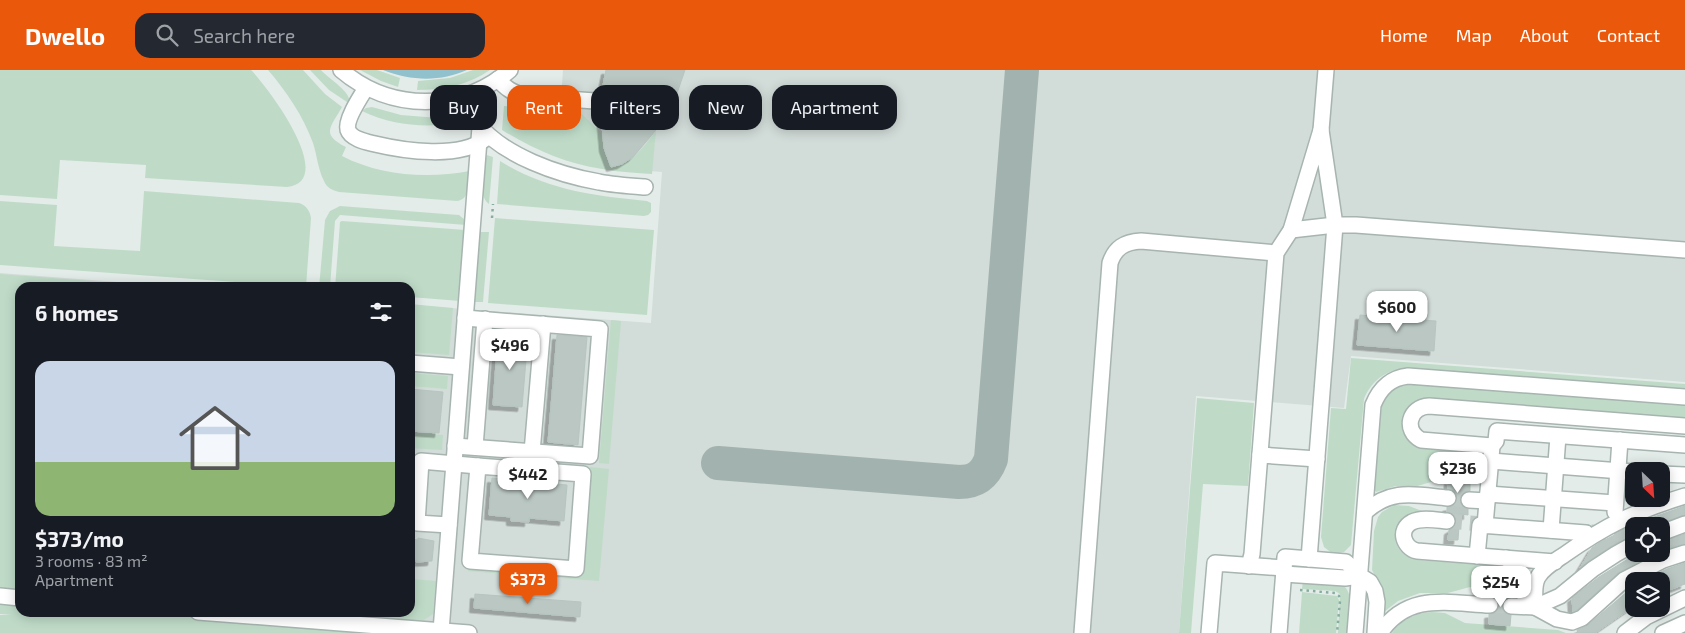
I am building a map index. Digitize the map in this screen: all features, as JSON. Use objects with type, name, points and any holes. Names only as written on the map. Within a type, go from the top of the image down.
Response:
[{"type":"street","points":[[341,70],[366,88],[389,97],[415,102],[430,101]]},
{"type":"street","points":[[1249,566],[1252,554],[1276,253],[1291,230],[1321,130],[1326,70]]},
{"type":"street","points":[[488,85],[504,75]]},
{"type":"street","points":[[504,75],[504,87],[513,93],[524,96],[591,101]]},
{"type":"street","points":[[366,88],[350,117],[348,125],[349,132],[367,142],[413,151],[448,150],[483,135]]},
{"type":"street","points":[[480,130],[483,135],[521,156],[552,170],[600,183],[645,187]]},
{"type":"street","points":[[1309,559],[1335,225],[1321,130]]},
{"type":"street","points":[[441,631],[465,318],[483,135]]},
{"type":"street","points":[[1291,230],[1335,225],[1356,225],[1685,250]]},
{"type":"street","points":[[1082,633],[1110,263],[1113,254],[1119,247],[1130,242],[1140,241],[1276,253]]},
{"type":"street","points":[[455,446],[590,456],[597,368],[600,329],[465,318]]},
{"type":"street","points":[[475,447],[485,320]]},
{"type":"street","points":[[532,452],[543,324]]},
{"type":"street","points":[[415,363],[461,367]]},
{"type":"street","points":[[1355,633],[1373,405],[1380,390],[1394,380],[1408,376],[1685,397]]},
{"type":"street","points":[[1625,471],[1556,466],[1421,440],[1411,430],[1410,420],[1415,411],[1424,406],[1429,406],[1685,426]]},
{"type":"street","points":[[1485,525],[1491,453],[1496,441],[1497,431],[1685,445]]},
{"type":"street","points":[[1551,530],[1558,436]]},
{"type":"street","points":[[1614,523],[1620,440]]},
{"type":"street","points":[[1260,455],[1317,459]]},
{"type":"street","points":[[449,525],[417,523],[422,461],[584,474],[576,569],[470,561],[478,466]]},
{"type":"street","points":[[1670,474],[1685,475]]},
{"type":"street","points":[[1365,512],[1380,501],[1396,495],[1448,498]]},
{"type":"street","points":[[1524,607],[1536,578],[1589,537],[1614,523],[1652,506],[1685,496]]},
{"type":"street","points":[[1469,500],[1488,497],[1615,503]]},
{"type":"street","points":[[1447,521],[1420,519],[1411,522],[1405,528],[1404,541],[1409,548],[1418,552],[1555,562]]},
{"type":"street","points":[[1670,530],[1685,524]]},
{"type":"street","points":[[1478,556],[1480,525],[1586,533],[1589,537]]},
{"type":"street","points":[[1524,607],[1560,596],[1601,564],[1625,549]]},
{"type":"street","points":[[1524,607],[1556,619],[1572,622],[1582,618],[1624,580],[1663,560],[1685,553]]},
{"type":"street","points":[[1506,558],[1515,566],[1525,581],[1524,607]]},
{"type":"street","points":[[1285,566],[1309,559],[1346,562],[1360,576],[1367,579],[1375,592],[1377,602],[1376,633]]},
{"type":"street","points":[[1209,633],[1215,563],[1249,566],[1285,566],[1345,578],[1360,576]]},
{"type":"street","points":[[1279,633],[1285,566]]},
{"type":"street","points":[[0,596],[15,598]]},
{"type":"street","points":[[1624,633],[1646,617],[1685,598]]},
{"type":"street","points":[[1380,633],[1392,618],[1414,605],[1431,602],[1490,605]]},
{"type":"street","points":[[262,617],[469,633]]},
{"type":"street","points":[[1663,633],[1685,623]]},
{"type":"path","points":[[492,218],[493,204]]},
{"type":"path","points":[[1300,590],[1335,593],[1339,596],[1337,633]]},
{"type":"shaded area","points":[[563,70],[1685,70],[1685,382],[1351,356],[1344,408],[1196,396],[1179,633],[255,633],[51,617],[415,617],[415,305],[651,323],[662,172],[610,168],[558,146],[559,130],[581,130],[581,85],[562,85]]},
{"type":"shaded area","points":[[0,273],[118,282],[15,282],[15,614],[0,613]]},
{"type":"green space","points":[[0,70],[251,70],[283,112],[303,152],[306,168],[301,181],[287,187],[145,178],[146,165],[60,160],[57,199],[0,195]]},
{"type":"green space","points":[[268,70],[303,70],[325,94],[342,107],[332,125],[330,134],[346,147],[342,156],[372,168],[404,174],[437,175],[470,171],[467,194],[462,200],[457,201],[339,192],[330,188],[322,177],[313,143],[304,123],[282,87]]},
{"type":"green space","points":[[310,70],[321,70],[344,90],[350,104],[329,90]]},
{"type":"green space","points":[[360,70],[377,70],[400,78],[398,87],[381,81]]},
{"type":"green space","points":[[473,70],[490,70],[458,85],[430,85],[430,89],[417,90],[418,81],[450,78]]},
{"type":"green space","points":[[504,106],[507,106],[507,130],[581,130],[581,113],[591,123],[591,130],[598,130],[601,133],[606,156],[612,167],[632,158],[643,148],[656,131],[652,174],[589,167],[538,149],[502,130]]},
{"type":"green space","points":[[372,107],[401,115],[430,117],[430,125],[394,122],[362,111]]},
{"type":"green space","points":[[487,155],[493,157],[489,204],[485,200],[482,189]]},
{"type":"green space","points":[[500,161],[535,179],[571,190],[647,201],[651,203],[651,212],[644,216],[497,204]]},
{"type":"green space","points":[[144,191],[299,203],[306,207],[311,218],[306,282],[236,282],[0,265],[0,201],[57,205],[54,246],[140,251]]},
{"type":"green space","points":[[340,206],[459,215],[465,220],[466,225],[340,215],[335,221],[330,282],[320,282],[325,220],[330,211]]},
{"type":"green space","points":[[495,218],[654,230],[647,315],[488,303]]},
{"type":"green space","points":[[340,222],[466,230],[460,301],[415,297],[415,282],[335,282]]},
{"type":"green space","points":[[478,232],[489,232],[483,302],[472,302]]},
{"type":"green space","points":[[0,274],[103,282],[15,282],[15,594],[0,592]]},
{"type":"green space","points":[[415,304],[453,308],[449,355],[415,352]]},
{"type":"green space","points":[[611,320],[621,321],[609,464],[599,463]]},
{"type":"green space","points":[[1351,358],[1685,384],[1685,389],[1411,368],[1395,370],[1382,376],[1367,392],[1364,399],[1351,545],[1344,552],[1333,554],[1324,547],[1321,537],[1331,408],[1346,409]]},
{"type":"green space","points":[[415,373],[448,376],[447,389],[415,386]]},
{"type":"green space","points":[[1407,383],[1685,404],[1685,419],[1429,400],[1403,425],[1455,450],[1453,480],[1449,480],[1448,484],[1431,482],[1414,487],[1396,486],[1376,492],[1374,489],[1382,403],[1386,395],[1392,390]]},
{"type":"green space","points":[[1197,398],[1254,403],[1248,486],[1203,484],[1191,633],[1179,633]]},
{"type":"green space","points":[[415,432],[443,435],[442,450],[415,448]]},
{"type":"green space","points":[[590,467],[609,469],[599,581],[468,571],[469,568],[581,576]]},
{"type":"green space","points":[[1394,505],[1409,506],[1422,511],[1411,514],[1403,519],[1395,534],[1399,549],[1406,556],[1417,560],[1501,566],[1519,581],[1518,589],[1470,587],[1448,593],[1420,593],[1398,601],[1384,612],[1383,591],[1372,570],[1374,531],[1378,517],[1382,512]]},
{"type":"green space","points":[[415,579],[436,581],[433,614],[419,623],[334,617],[415,617]]},
{"type":"green space","points":[[1303,579],[1342,584],[1349,594],[1351,607],[1348,633],[1338,633],[1340,594],[1335,591],[1302,589]]},
{"type":"green space","points":[[1302,592],[1337,596],[1339,600],[1336,633],[1299,633]]},
{"type":"green space","points":[[0,600],[15,602],[15,617],[197,617],[400,633],[0,633],[0,615],[11,615],[0,614]]},
{"type":"green space","points":[[1432,612],[1445,613],[1465,623],[1558,630],[1566,633],[1392,633],[1404,620]]},
{"type":"water","points":[[383,70],[467,70],[446,77],[425,79],[394,74]]},
{"type":"building","points":[[606,70],[685,70],[679,87],[679,85],[603,85]]},
{"type":"building","points":[[602,130],[656,130],[633,157],[622,164],[611,167],[604,148]]},
{"type":"building","points":[[1360,315],[1436,321],[1434,351],[1357,345]]},
{"type":"building","points":[[498,335],[528,337],[522,407],[493,405]]},
{"type":"building","points":[[557,335],[587,337],[578,445],[548,442]]},
{"type":"building","points":[[415,389],[443,392],[439,433],[415,431]]},
{"type":"building","points":[[1455,452],[1465,453],[1463,481],[1470,482],[1470,491],[1464,492],[1460,499],[1461,505],[1468,509],[1468,515],[1460,514],[1458,540],[1448,540],[1449,530],[1454,527],[1456,522],[1453,514],[1447,512],[1447,507],[1452,506],[1457,499],[1454,491],[1448,489],[1449,480],[1453,481]]},
{"type":"building","points":[[492,478],[567,485],[564,521],[529,518],[529,522],[511,521],[511,517],[489,515]]},
{"type":"building","points":[[1685,506],[1685,515],[1670,520],[1670,517],[1654,517]]},
{"type":"building","points":[[1625,530],[1625,539],[1611,546],[1580,568],[1592,548]]},
{"type":"building","points":[[1685,534],[1685,544],[1670,548],[1670,539]]},
{"type":"building","points":[[418,538],[434,541],[432,561],[416,562],[415,540],[418,540]]},
{"type":"building","points":[[1625,561],[1639,562],[1618,573],[1573,612],[1572,598],[1599,577]]},
{"type":"building","points":[[1685,563],[1685,584],[1670,590],[1670,572],[1661,572]]},
{"type":"building","points":[[1491,589],[1513,591],[1512,597],[1506,598],[1502,605],[1503,611],[1511,615],[1510,626],[1489,624],[1489,614],[1495,613],[1499,606],[1498,600],[1491,596]]},
{"type":"building","points":[[475,594],[581,602],[580,617],[474,608]]},
{"type":"building","points":[[1625,594],[1625,612],[1595,633],[1578,633],[1577,630],[1588,625]]},
{"type":"taxiway","points":[[718,463],[959,482],[970,481],[983,473],[991,459],[1022,70]]},
{"type":"tunnel","points":[[1448,498],[1469,500]]},
{"type":"tunnel","points":[[1447,521],[1493,525]]},
{"type":"tunnel","points":[[1591,532],[1625,534]]},
{"type":"tunnel","points":[[1670,538],[1685,539]]},
{"type":"tunnel","points":[[1490,605],[1511,606]]}]
